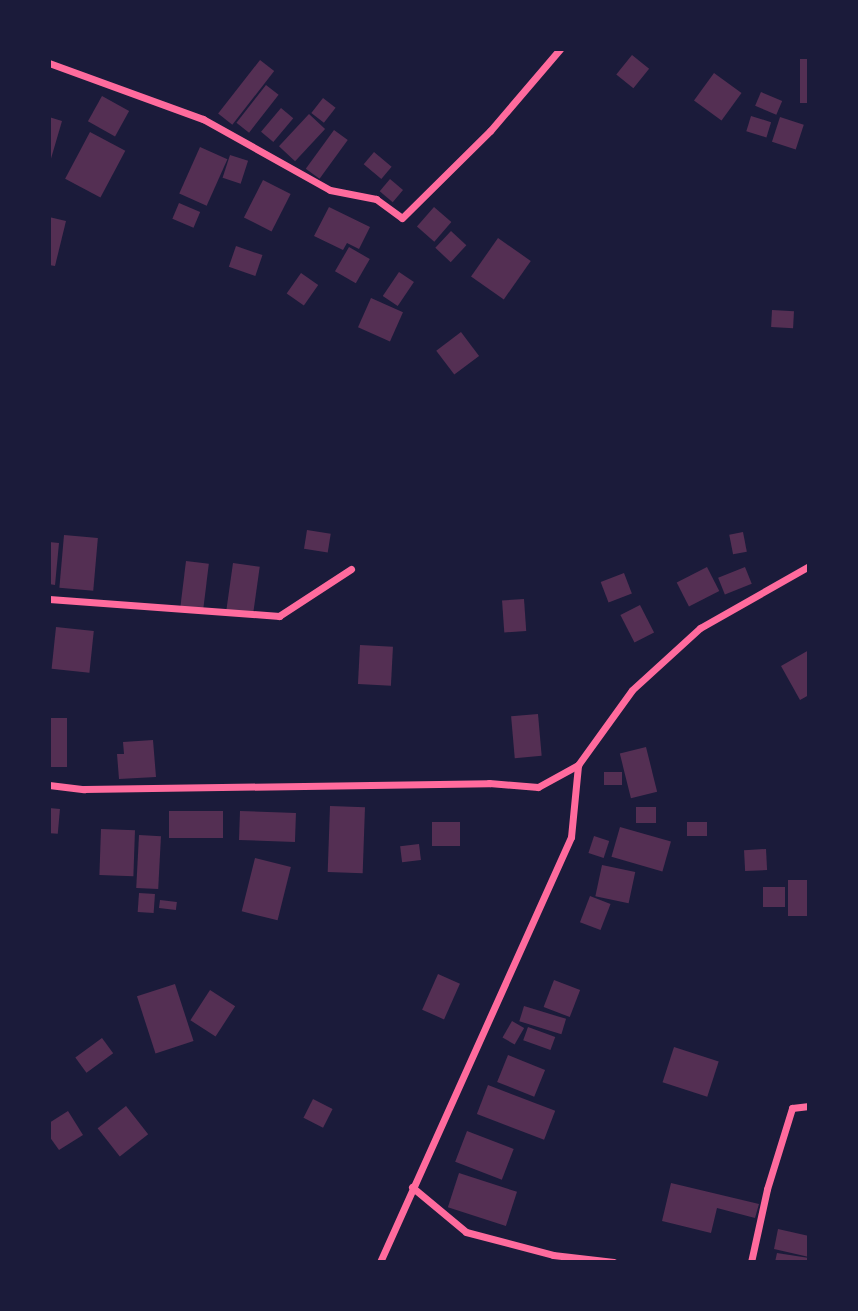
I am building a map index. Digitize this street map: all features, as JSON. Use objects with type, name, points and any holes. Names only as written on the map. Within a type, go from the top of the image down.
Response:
[{"type":"street","points":[[49,62],[203,119],[330,190],[376,199],[402,218],[490,131],[560,49]]},
{"type":"street","points":[[49,785],[84,789],[489,783],[538,787],[578,765],[632,690],[700,628],[809,566]]},
{"type":"street","points":[[49,599],[279,617],[351,569]]},
{"type":"street","points":[[380,1262],[571,836],[578,765]]},
{"type":"street","points":[[751,1262],[766,1189],[792,1108],[809,1106]]},
{"type":"street","points":[[412,1188],[466,1232],[553,1255],[614,1262]]},
{"type":"building","points":[[632,55],[649,69],[633,88],[616,74]]},
{"type":"building","points":[[800,59],[809,59],[809,103],[800,103]]},
{"type":"building","points":[[260,60],[274,71],[232,125],[218,114]]},
{"type":"building","points":[[714,73],[742,93],[722,120],[694,101]]},
{"type":"building","points":[[266,85],[279,95],[249,133],[236,123]]},
{"type":"building","points":[[761,92],[782,101],[776,115],[755,106]]},
{"type":"building","points":[[102,96],[129,111],[115,136],[88,121]]},
{"type":"building","points":[[323,98],[336,108],[324,123],[311,113]]},
{"type":"building","points":[[281,108],[293,118],[273,142],[261,132]]},
{"type":"building","points":[[309,114],[325,129],[295,161],[279,146]]},
{"type":"building","points":[[751,116],[771,122],[766,137],[746,131]]},
{"type":"building","points":[[49,117],[62,121],[50,162],[49,161]]},
{"type":"building","points":[[780,117],[804,125],[796,149],[772,142]]},
{"type":"building","points":[[334,130],[348,140],[320,179],[306,169]]},
{"type":"building","points":[[90,132],[125,151],[100,198],[65,179]]},
{"type":"building","points":[[200,147],[227,159],[207,206],[179,194]]},
{"type":"building","points":[[374,152],[392,167],[381,179],[364,164]]},
{"type":"building","points":[[230,155],[248,161],[241,184],[223,178]]},
{"type":"building","points":[[390,179],[403,190],[393,202],[380,191]]},
{"type":"building","points":[[263,180],[291,194],[272,231],[244,217]]},
{"type":"building","points":[[179,203],[200,212],[194,228],[172,219]]},
{"type":"building","points":[[329,207],[370,227],[359,249],[347,243],[343,250],[314,236]]},
{"type":"building","points":[[434,207],[451,222],[434,242],[417,227]]},
{"type":"building","points":[[49,217],[66,221],[55,266],[49,265]]},
{"type":"building","points":[[451,231],[466,245],[451,262],[435,248]]},
{"type":"building","points":[[498,238],[531,261],[504,299],[471,277]]},
{"type":"building","points":[[236,246],[262,255],[255,276],[229,267]]},
{"type":"building","points":[[349,247],[370,259],[356,283],[335,271]]},
{"type":"building","points":[[399,272],[414,282],[398,306],[383,296]]},
{"type":"building","points":[[301,273],[318,285],[304,306],[287,293]]},
{"type":"building","points":[[371,298],[403,312],[390,341],[358,327]]},
{"type":"building","points":[[772,310],[794,311],[793,328],[771,327]]},
{"type":"building","points":[[461,332],[479,356],[454,375],[436,351]]},
{"type":"building","points":[[307,530],[331,534],[328,553],[304,549]]},
{"type":"building","points":[[743,532],[747,552],[733,554],[729,535]]},
{"type":"building","points":[[64,535],[98,538],[93,591],[59,588]]},
{"type":"building","points":[[49,542],[59,543],[55,585],[49,584]]},
{"type":"building","points":[[186,561],[209,564],[203,609],[180,607]]},
{"type":"building","points":[[233,563],[260,567],[253,614],[226,611]]},
{"type":"building","points":[[707,567],[719,591],[689,606],[677,582]]},
{"type":"building","points":[[745,567],[752,584],[725,595],[718,578]]},
{"type":"building","points":[[624,573],[632,594],[609,602],[601,582]]},
{"type":"building","points":[[524,599],[526,631],[504,632],[502,601]]},
{"type":"building","points":[[640,605],[654,633],[634,643],[620,615]]},
{"type":"building","points":[[56,627],[94,631],[89,673],[52,669]]},
{"type":"building","points":[[360,645],[393,647],[391,686],[358,684]]},
{"type":"building","points":[[809,650],[809,695],[800,700],[781,666]]},
{"type":"building","points":[[538,714],[542,756],[515,758],[511,716]]},
{"type":"building","points":[[49,718],[67,718],[67,767],[49,767]]},
{"type":"building","points":[[153,740],[156,777],[119,779],[117,754],[124,754],[123,742]]},
{"type":"building","points":[[646,747],[657,792],[631,798],[620,754]]},
{"type":"building","points":[[604,772],[622,772],[622,785],[604,785]]},
{"type":"building","points":[[330,806],[365,807],[363,873],[328,872]]},
{"type":"building","points":[[636,807],[656,807],[656,823],[636,823]]},
{"type":"building","points":[[49,808],[60,809],[58,834],[49,833]]},
{"type":"building","points":[[169,811],[223,811],[223,838],[169,838]]},
{"type":"building","points":[[240,811],[296,813],[295,842],[239,840]]},
{"type":"building","points":[[432,822],[460,822],[460,846],[432,846]]},
{"type":"building","points":[[687,822],[707,822],[707,836],[687,836]]},
{"type":"building","points":[[620,827],[671,842],[662,871],[611,857]]},
{"type":"building","points":[[101,829],[135,830],[133,876],[99,875]]},
{"type":"building","points":[[139,835],[161,836],[158,889],[136,888]]},
{"type":"building","points":[[594,836],[609,841],[604,858],[588,853]]},
{"type":"building","points":[[419,844],[421,860],[402,862],[400,846]]},
{"type":"building","points":[[766,849],[767,870],[745,871],[744,850]]},
{"type":"building","points":[[255,858],[291,867],[278,920],[242,911]]},
{"type":"building","points":[[602,865],[635,872],[629,903],[595,896]]},
{"type":"building","points":[[788,880],[809,880],[809,916],[788,916]]},
{"type":"building","points":[[763,887],[785,887],[785,907],[763,907]]},
{"type":"building","points":[[139,893],[155,894],[154,913],[138,912]]},
{"type":"building","points":[[590,896],[611,904],[601,930],[580,922]]},
{"type":"building","points":[[160,900],[177,902],[176,910],[159,908]]},
{"type":"building","points":[[438,974],[460,984],[444,1019],[422,1010]]},
{"type":"building","points":[[554,980],[580,990],[570,1017],[544,1007]]},
{"type":"building","points":[[175,984],[194,1041],[155,1053],[137,996]]},
{"type":"building","points":[[210,990],[235,1006],[216,1037],[190,1020]]},
{"type":"building","points":[[524,1006],[566,1019],[561,1034],[519,1021]]},
{"type":"building","points":[[512,1021],[524,1028],[515,1044],[503,1037]]},
{"type":"building","points":[[528,1027],[555,1037],[550,1050],[523,1040]]},
{"type":"building","points":[[102,1038],[113,1053],[86,1073],[75,1057]]},
{"type":"building","points":[[674,1047],[719,1062],[707,1097],[663,1082]]},
{"type":"building","points":[[508,1055],[545,1070],[534,1097],[497,1082]]},
{"type":"building","points":[[488,1085],[555,1111],[544,1140],[477,1114]]},
{"type":"building","points":[[313,1099],[333,1109],[323,1128],[303,1118]]},
{"type":"building","points":[[126,1106],[148,1134],[120,1157],[98,1128]]},
{"type":"building","points":[[68,1111],[83,1135],[59,1150],[49,1136],[49,1123]]},
{"type":"building","points":[[467,1131],[514,1149],[502,1180],[455,1162]]},
{"type":"building","points":[[459,1173],[517,1192],[506,1226],[448,1207]]},
{"type":"building","points":[[671,1183],[759,1204],[755,1218],[717,1208],[711,1233],[662,1221]]},
{"type":"building","points":[[778,1229],[809,1236],[809,1257],[774,1249]]},
{"type":"building","points":[[777,1253],[809,1258],[809,1262],[775,1262]]}]
